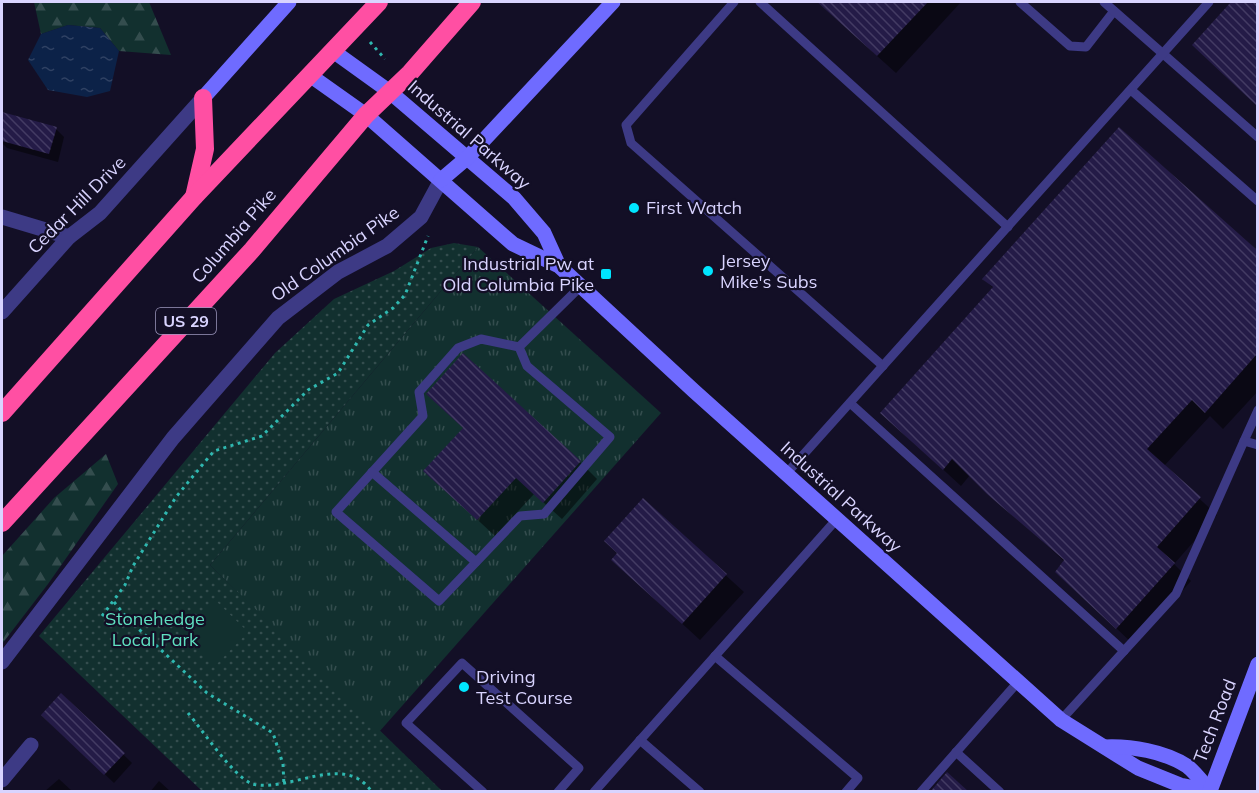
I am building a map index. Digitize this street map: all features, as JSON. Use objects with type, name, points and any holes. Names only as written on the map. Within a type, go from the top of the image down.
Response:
[{"type":"highway","points":[[2,413],[194,197],[379,2]]},
{"type":"highway","name":"Columbia Pike","points":[[2,523],[252,250],[366,115],[472,2]]},
{"type":"highway","points":[[194,197],[205,149],[203,98]]},
{"type":"street","points":[[203,98],[289,2]]},
{"type":"street","name":"Old Columbia Pike","points":[[2,662],[173,438],[278,318],[338,272],[387,246],[421,217],[441,180],[468,158],[613,2]]},
{"type":"street","name":"Industrial Parkway","points":[[333,51],[390,92],[530,214],[544,233],[559,266]]},
{"type":"street","name":"Industrial Parkway","points":[[311,76],[366,115],[513,244],[559,266],[836,520],[1061,720],[1105,747],[1128,746],[1156,753],[1187,766],[1210,791]]},
{"type":"street","name":"Cedar Hill Drive","points":[[2,312],[69,237],[100,213],[203,98]]},
{"type":"street","points":[[2,217],[69,237]]},
{"type":"street","name":"Tech Road","points":[[1210,791],[1257,664]]},
{"type":"street","points":[[2,780],[31,745]]},
{"type":"lane","points":[[734,2],[626,125],[631,143],[883,366]]},
{"type":"lane","points":[[760,2],[1008,227]]},
{"type":"lane","points":[[1020,2],[1070,46],[1086,47],[1114,11]]},
{"type":"lane","points":[[1104,2],[1257,137]]},
{"type":"lane","points":[[786,474],[1209,2]]},
{"type":"lane","points":[[1131,90],[1257,201]]},
{"type":"lane","points":[[519,347],[580,285]]},
{"type":"lane","points":[[481,339],[519,347],[527,366],[610,437],[544,514],[520,516],[439,601],[336,512],[423,416],[419,393],[458,348],[481,339]]},
{"type":"lane","points":[[850,403],[1124,651]]},
{"type":"lane","points":[[1061,720],[1176,594],[1257,410]]},
{"type":"lane","points":[[1244,441],[1257,445]]},
{"type":"lane","points":[[372,472],[476,562]]},
{"type":"lane","points":[[594,792],[836,520]]},
{"type":"lane","points":[[715,656],[858,778],[846,792]]},
{"type":"lane","points":[[483,792],[406,723],[462,663],[579,768],[558,792]]},
{"type":"lane","points":[[921,792],[1018,682]]},
{"type":"lane","points":[[640,740],[700,792]]},
{"type":"lane","points":[[956,752],[1000,792]]},
{"type":"path","points":[[370,42],[386,59]]},
{"type":"path","points":[[102,616],[114,602],[176,497],[207,458],[214,451],[262,436],[308,390],[338,373],[353,352],[361,333],[377,317],[393,308],[405,295],[428,236]]},
{"type":"path","points":[[114,602],[128,619],[207,693],[273,734],[283,764],[284,786]]},
{"type":"path","points":[[188,713],[236,774],[255,785],[284,786],[343,774],[365,781],[372,792]]},
{"type":"green space","points":[[34,2],[149,2],[171,55],[119,51],[100,28],[68,25],[41,34]]},
{"type":"green space","name":"Stonehedge Local Park","points":[[454,243],[478,247],[210,565],[442,791],[202,791],[39,636],[275,353],[334,299],[394,271],[431,248]]},
{"type":"green space","points":[[478,247],[661,413],[379,732],[210,565]]},
{"type":"green space","points":[[106,454],[118,484],[48,584],[2,644],[2,556],[54,498]]},
{"type":"green space","points":[[215,600],[248,632],[215,666],[182,635]]},
{"type":"water","points":[[68,25],[100,28],[119,51],[110,91],[87,97],[48,90],[28,60],[41,34]]},
{"type":"building","points":[[817,2],[928,2],[877,56]]},
{"type":"building","points":[[1231,2],[1257,2],[1257,106],[1192,45]]},
{"type":"building","points":[[2,112],[57,127],[49,154],[2,141]]},
{"type":"building","points":[[1119,127],[1257,250],[1257,354],[1205,413],[1192,400],[1147,449],[1201,497],[1157,547],[1175,563],[1116,629],[1055,572],[1064,560],[987,494],[952,459],[943,470],[880,413],[993,287],[982,279]]},
{"type":"building","points":[[463,353],[581,461],[543,503],[516,478],[477,520],[423,471],[463,428],[426,394]]},
{"type":"building","points":[[643,498],[727,574],[682,624],[611,560],[617,553],[604,541]]},
{"type":"building","points":[[61,693],[125,753],[104,775],[41,715]]},
{"type":"building","points":[[947,772],[969,792],[930,792]]},
{"type":"place","name":"First Watch","points":[[634,208]]},
{"type":"place","name":"Jersey Mike's Subs","points":[[708,271]]},
{"type":"place","name":"Industrial Pw at Old Columbia Pike","points":[[606,274]]},
{"type":"place","name":"Driving Test Course","points":[[464,687]]}]
